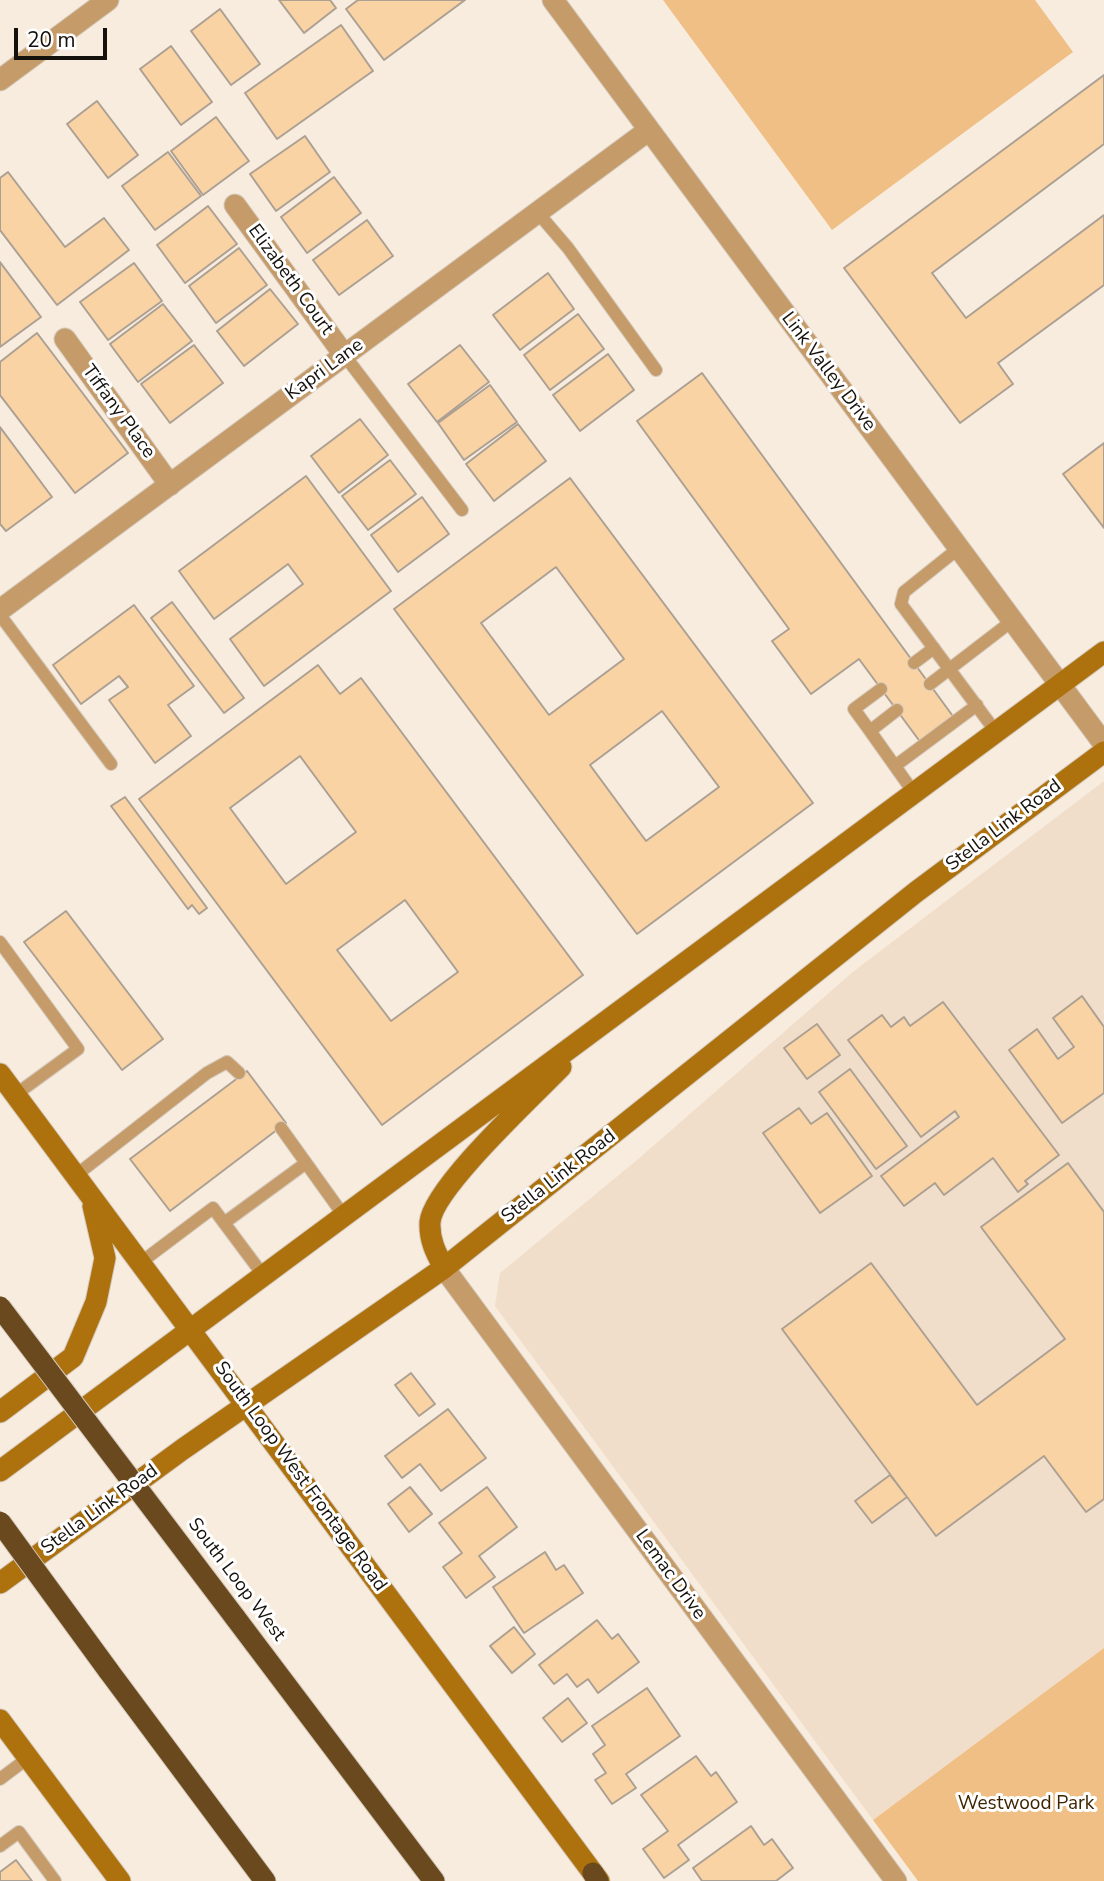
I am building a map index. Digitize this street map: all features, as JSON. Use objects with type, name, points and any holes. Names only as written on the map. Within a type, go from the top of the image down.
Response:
[{"type":"highway","name":"South Loop West","points":[[0,1307],[434,1881]]},
{"type":"highway","points":[[0,1522],[265,1881]]},
{"type":"main road","points":[[0,1471],[1104,652]]},
{"type":"main road","name":"Stella Link Road","points":[[0,1583],[183,1449],[444,1268],[916,891],[1104,752]]},
{"type":"main road","points":[[444,1268],[431,1244],[430,1220],[441,1197],[466,1164],[607,1021]]},
{"type":"main road","name":"South Loop West Frontage Road","points":[[0,1074],[596,1878]]},
{"type":"main road","points":[[0,1412],[73,1357],[96,1302],[105,1258],[91,1197]]},
{"type":"main road","points":[[0,1720],[120,1881]]},
{"type":"street","points":[[0,80],[108,0]]},
{"type":"street","name":"Link Valley Drive","points":[[553,0],[1104,744]]},
{"type":"street","name":"Kapri Lane","points":[[0,612],[649,130]]},
{"type":"street","name":"Elizabeth Court","points":[[235,205],[345,356]]},
{"type":"street","name":"Tiffany Place","points":[[65,338],[170,485]]},
{"type":"street","name":"Lemac Drive","points":[[444,1268],[896,1881]]},
{"type":"lane","points":[[538,213],[568,248],[656,370]]},
{"type":"lane","points":[[345,356],[463,510]]},
{"type":"lane","points":[[959,548],[904,592],[901,604],[996,732]]},
{"type":"lane","points":[[0,612],[111,764]]},
{"type":"lane","points":[[930,684],[1012,621]]},
{"type":"lane","points":[[914,663],[933,648]]},
{"type":"lane","points":[[881,689],[854,709],[914,793]]},
{"type":"lane","points":[[895,766],[976,705]]},
{"type":"lane","points":[[870,732],[897,710]]},
{"type":"lane","points":[[0,942],[78,1049],[15,1095]]},
{"type":"lane","points":[[75,1176],[207,1073],[226,1062],[239,1073]]},
{"type":"lane","points":[[281,1128],[344,1216]]},
{"type":"lane","points":[[224,1223],[306,1163]]},
{"type":"lane","points":[[140,1263],[213,1208],[264,1275]]},
{"type":"lane","points":[[0,1779],[28,1758]]},
{"type":"lane","points":[[0,1846],[19,1832],[55,1881]]},
{"type":"shaded area","points":[[1104,781],[1104,1648],[873,1820],[495,1306],[500,1273],[637,1160],[854,971]]},
{"type":"green space","points":[[663,0],[1035,0],[1073,52],[832,230]]},
{"type":"green space","name":"Westwood Park","points":[[1104,1648],[1104,1881],[918,1881],[873,1820]]},
{"type":"building","points":[[279,0],[330,0],[336,8],[304,33]]},
{"type":"building","points":[[358,0],[465,0],[384,60],[346,9]]},
{"type":"building","points":[[220,9],[260,64],[231,85],[191,31]]},
{"type":"building","points":[[341,25],[373,71],[277,139],[245,93]]},
{"type":"building","points":[[171,46],[212,102],[181,125],[140,69]]},
{"type":"building","points":[[1104,75],[1104,144],[932,273],[966,318],[1104,215],[1104,285],[998,363],[1013,384],[960,423],[844,268]]},
{"type":"building","points":[[97,101],[138,155],[108,178],[67,124]]},
{"type":"building","points":[[216,117],[249,161],[203,195],[171,151]]},
{"type":"building","points":[[305,136],[330,172],[276,211],[250,174]]},
{"type":"building","points":[[168,152],[201,196],[155,230],[122,186]]},
{"type":"building","points":[[8,172],[65,247],[104,218],[129,250],[57,305],[0,230],[0,178]]},
{"type":"building","points":[[334,177],[361,213],[307,253],[281,217]]},
{"type":"building","points":[[208,206],[237,244],[185,283],[157,245]]},
{"type":"building","points":[[367,220],[393,256],[339,295],[313,260]]},
{"type":"building","points":[[239,248],[267,285],[216,323],[189,286]]},
{"type":"building","points":[[0,262],[41,317],[0,347]]},
{"type":"building","points":[[134,263],[162,301],[108,340],[80,302]]},
{"type":"building","points":[[548,273],[574,309],[520,350],[493,315]]},
{"type":"building","points":[[270,289],[298,324],[244,366],[217,331]]},
{"type":"building","points":[[163,304],[192,341],[138,382],[110,344]]},
{"type":"building","points":[[578,314],[604,349],[550,390],[524,355]]},
{"type":"building","points":[[37,333],[128,453],[75,493],[0,395],[0,362]]},
{"type":"building","points":[[194,345],[223,383],[170,423],[141,384]]},
{"type":"building","points":[[460,345],[489,382],[437,422],[408,384]]},
{"type":"building","points":[[608,354],[634,390],[580,431],[553,395]]},
{"type":"building","points":[[702,373],[955,719],[921,743],[859,659],[811,694],[772,641],[789,629],[637,421]]},
{"type":"building","points":[[490,385],[517,422],[464,460],[438,423]]},
{"type":"building","points":[[360,419],[388,455],[339,493],[311,456]]},
{"type":"building","points":[[518,424],[546,461],[494,501],[466,464]]},
{"type":"building","points":[[0,427],[52,497],[6,531],[0,524]]},
{"type":"building","points":[[1104,443],[1104,528],[1063,474]]},
{"type":"building","points":[[390,460],[416,494],[368,530],[342,496]]},
{"type":"building","points":[[306,476],[391,591],[264,686],[230,639],[303,584],[288,564],[214,619],[179,571]]},
{"type":"building","points":[[570,478],[813,803],[637,934],[394,609]],"holes":[[[556,567],[624,659],[549,715],[481,623]],[[662,711],[719,787],[646,841],[590,765]]]},
{"type":"building","points":[[422,497],[449,534],[398,572],[371,535]]},
{"type":"building","points":[[172,602],[244,698],[224,713],[151,618]]},
{"type":"building","points":[[134,605],[194,686],[168,705],[191,736],[155,763],[109,700],[128,687],[119,676],[81,704],[53,665]]},
{"type":"building","points":[[318,665],[340,694],[361,678],[583,975],[382,1125],[139,799]],"holes":[[[300,756],[356,832],[286,884],[230,808]],[[405,900],[458,972],[391,1021],[337,950]]]},
{"type":"building","points":[[125,797],[207,908],[199,914],[192,905],[188,909],[111,806]]},
{"type":"building","points":[[66,911],[163,1039],[122,1070],[24,942]]},
{"type":"building","points":[[1082,996],[1104,1027],[1104,1093],[1062,1123],[1009,1050],[1037,1029],[1058,1059],[1074,1047],[1053,1018]]},
{"type":"building","points":[[943,1002],[1059,1155],[1025,1181],[1028,1184],[1018,1192],[993,1158],[944,1195],[935,1183],[904,1206],[881,1176],[959,1117],[955,1111],[921,1137],[848,1040],[882,1015],[891,1027],[904,1017],[910,1026]]},
{"type":"building","points":[[817,1024],[840,1055],[807,1079],[784,1048]]},
{"type":"building","points":[[850,1069],[907,1146],[876,1169],[819,1092]]},
{"type":"building","points":[[247,1071],[286,1123],[170,1211],[130,1159]]},
{"type":"building","points":[[799,1108],[811,1124],[827,1113],[872,1176],[820,1213],[763,1133]]},
{"type":"building","points":[[1068,1163],[1104,1212],[1104,1499],[1086,1512],[1044,1456],[936,1536],[782,1329],[871,1263],[977,1405],[1065,1339],[981,1227]]},
{"type":"building","points":[[411,1373],[435,1404],[419,1416],[395,1385]]},
{"type":"building","points":[[448,1409],[486,1458],[441,1491],[420,1464],[402,1478],[385,1456]]},
{"type":"building","points":[[890,1475],[907,1497],[872,1523],[855,1501]]},
{"type":"building","points":[[410,1487],[432,1514],[409,1532],[388,1504]]},
{"type":"building","points":[[487,1487],[517,1527],[479,1556],[495,1577],[466,1598],[443,1567],[462,1553],[439,1523]]},
{"type":"building","points":[[545,1552],[556,1570],[564,1565],[583,1593],[524,1633],[493,1587]]},
{"type":"building","points":[[597,1620],[612,1639],[618,1634],[639,1662],[598,1693],[588,1679],[577,1687],[567,1674],[554,1684],[539,1665]]},
{"type":"building","points":[[514,1627],[535,1654],[512,1673],[490,1646]]},
{"type":"building","points":[[647,1688],[680,1736],[626,1774],[636,1788],[612,1804],[595,1780],[606,1773],[593,1754],[605,1745],[592,1726]]},
{"type":"building","points":[[568,1698],[587,1723],[562,1742],[543,1718]]},
{"type":"building","points":[[696,1756],[711,1776],[716,1772],[737,1802],[678,1845],[689,1860],[664,1878],[643,1849],[668,1831],[641,1795]]},
{"type":"building","points":[[751,1826],[764,1845],[772,1839],[793,1868],[776,1881],[702,1881],[693,1868]]},
{"type":"building","points":[[16,1860],[32,1881],[0,1881],[0,1872]]}]
